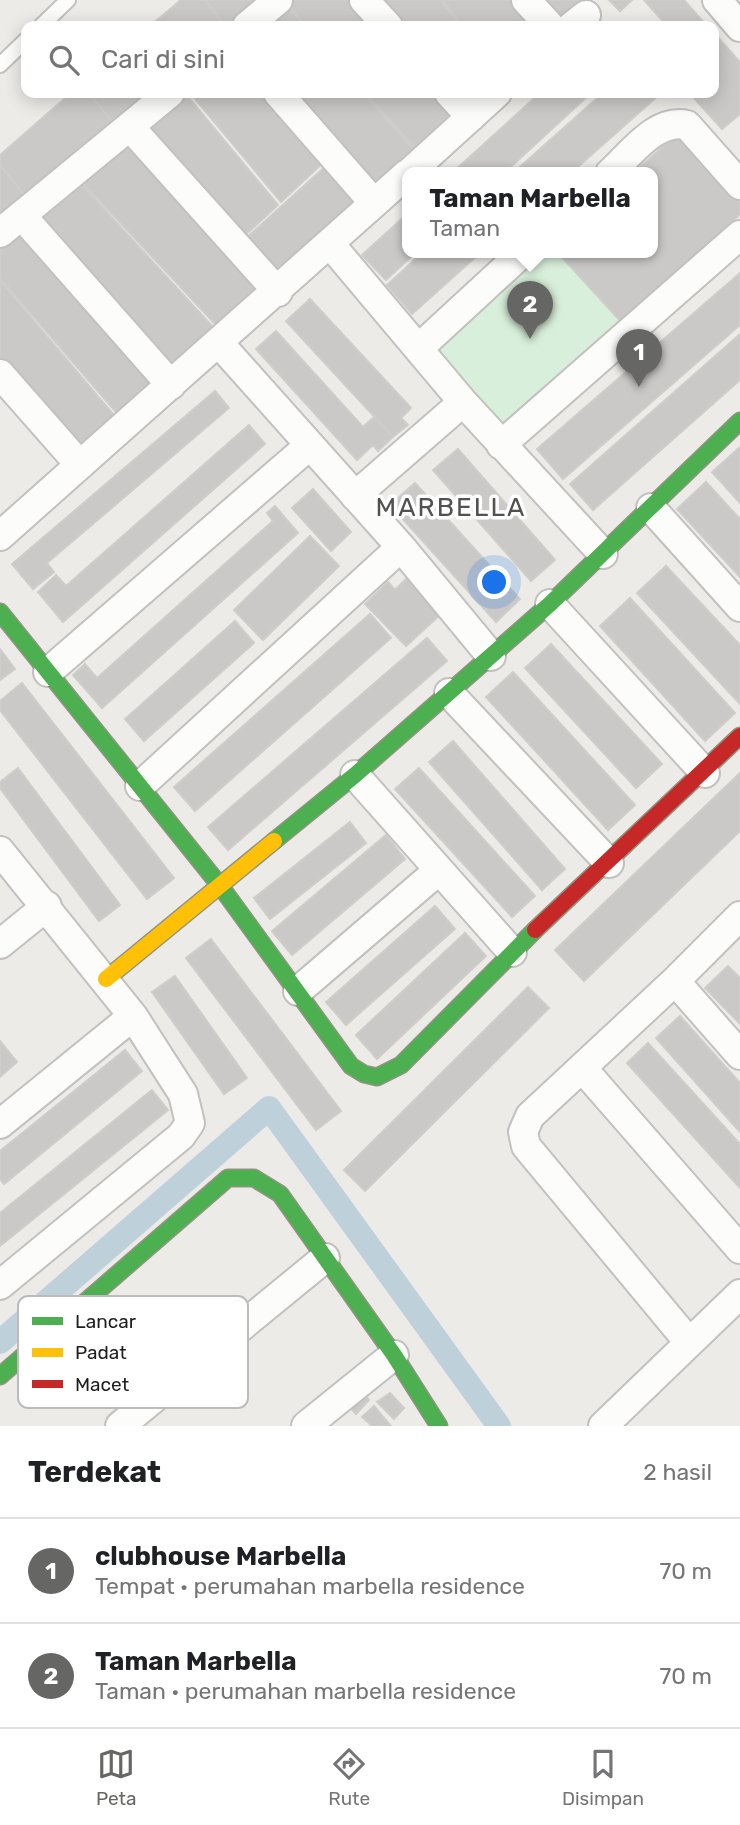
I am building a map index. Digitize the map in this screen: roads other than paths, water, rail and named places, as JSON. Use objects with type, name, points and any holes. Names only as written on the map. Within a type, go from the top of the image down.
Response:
[{"type":"street","points":[[253,21],[278,0]]},
{"type":"street","points":[[364,0],[383,21]]},
{"type":"street","points":[[526,0],[545,21]]},
{"type":"street","points":[[717,0],[740,27]]},
{"type":"street","points":[[0,233],[164,98]]},
{"type":"street","points":[[282,98],[374,203]]},
{"type":"street","points":[[454,98],[471,117]]},
{"type":"street","points":[[415,167],[492,98]]},
{"type":"street","points":[[617,167],[659,129],[677,123],[687,125],[731,155],[740,185]]},
{"type":"street","points":[[130,127],[278,292]]},
{"type":"street","points":[[0,537],[331,245],[402,178]]},
{"type":"street","points":[[22,216],[172,385]]},
{"type":"street","points":[[501,445],[740,235]]},
{"type":"street","points":[[331,245],[463,402],[603,554]]},
{"type":"street","points":[[419,348],[517,258]]},
{"type":"street","points":[[218,342],[401,547],[491,656]]},
{"type":"street","points":[[0,374],[80,465]]},
{"type":"street","points":[[355,496],[463,402]]},
{"type":"street","points":[[106,979],[221,887],[449,693],[550,604],[740,421]]},
{"type":"street","points":[[48,672],[310,445]]},
{"type":"street","points":[[651,508],[740,607]]},
{"type":"street","points":[[140,786],[401,547]]},
{"type":"street","points":[[550,604],[705,773]]},
{"type":"street","points":[[0,612],[221,887],[351,1066],[361,1074],[376,1078],[389,1076],[512,952],[705,773],[740,736]]},
{"type":"street","points":[[449,693],[608,863]]},
{"type":"street","points":[[355,775],[512,952]]},
{"type":"street","points":[[0,851],[134,1016],[183,1094],[190,1123],[181,1136],[0,1285]]},
{"type":"street","points":[[298,991],[439,870]]},
{"type":"street","points":[[0,944],[47,906]]},
{"type":"street","points":[[688,1341],[523,1140],[524,1124],[740,916]]},
{"type":"street","points":[[675,981],[740,1055]]},
{"type":"street","points":[[0,1124],[134,1016]]},
{"type":"street","points":[[583,1069],[740,1249]]},
{"type":"street","points":[[92,1296],[228,1178],[254,1178],[280,1194],[394,1355],[439,1426]]},
{"type":"street","points":[[248,1321],[325,1258]]},
{"type":"street","points":[[603,1426],[688,1341],[740,1294]]},
{"type":"street","points":[[306,1426],[394,1355]]},
{"type":"street","points":[[0,1376],[18,1360]]},
{"type":"street","points":[[120,1426],[142,1408]]},
{"type":"lane","points":[[46,21],[68,0]]},
{"type":"lane","points":[[0,65],[21,45]]},
{"type":"waterway","points":[[53,1296],[269,1108],[499,1426]]},
{"type":"waterway","points":[[0,1342],[18,1326]]},
{"type":"place","name":"Taman Marbella","points":[[530,339]]},
{"type":"place","name":"clubhouse Marbella","points":[[639,387]]},
{"type":"district","name":"MARBELLA","points":[[451,507]]}]
